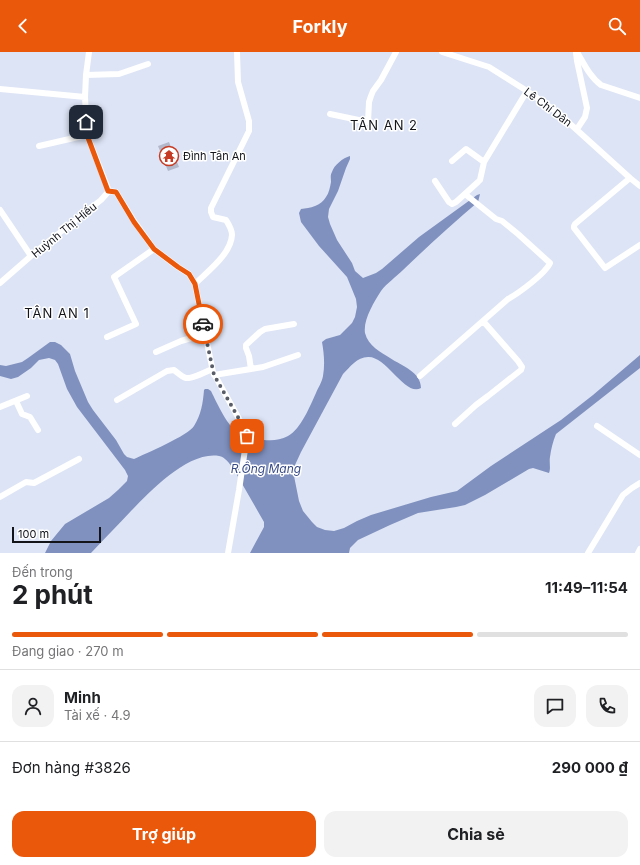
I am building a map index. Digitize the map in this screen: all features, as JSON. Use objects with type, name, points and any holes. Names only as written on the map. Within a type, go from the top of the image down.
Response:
[{"type":"street","points":[[89,52],[85,97],[87,135],[108,191],[116,192],[134,222],[154,249],[189,274],[195,284],[213,372],[247,436],[228,553]]},
{"type":"street","points":[[195,284],[216,264],[225,252],[231,240],[232,233],[230,226],[226,220],[213,217],[211,208],[249,131],[249,121],[238,82],[237,52]]},
{"type":"street","points":[[330,114],[368,122],[370,96],[396,52]]},
{"type":"street","name":"Lê Chí Dân","points":[[442,52],[489,67],[527,91],[557,112],[640,186]]},
{"type":"street","points":[[576,52],[596,82],[640,98]]},
{"type":"street","points":[[576,52],[588,108],[585,117],[577,129]]},
{"type":"street","points":[[86,75],[119,74],[148,64]]},
{"type":"street","points":[[0,89],[85,97]]},
{"type":"street","points":[[435,181],[449,202],[452,204],[480,180],[484,162],[527,91]]},
{"type":"street","points":[[39,146],[87,135]]},
{"type":"street","points":[[452,161],[466,149],[484,162]]},
{"type":"street","points":[[630,178],[575,224],[574,228],[605,268],[640,245]]},
{"type":"street","name":"Huỳnh Thị Hiếu","points":[[0,283],[101,200],[108,191]]},
{"type":"street","points":[[420,376],[508,299],[516,295],[542,273],[550,263],[518,234],[496,219],[465,194]]},
{"type":"street","points":[[0,210],[31,256]]},
{"type":"street","points":[[107,337],[136,324],[114,277],[154,249]]},
{"type":"street","points":[[455,424],[476,405],[521,370],[522,367],[483,321]]},
{"type":"street","points":[[251,369],[246,345],[264,329],[294,324]]},
{"type":"street","points":[[156,352],[182,341],[205,334]]},
{"type":"street","points":[[117,400],[167,371],[174,370],[183,377],[190,378],[213,372],[263,367],[298,355]]},
{"type":"street","points":[[0,407],[27,396]]},
{"type":"street","points":[[16,400],[22,414],[30,418],[38,430]]},
{"type":"street","points":[[597,426],[640,455]]},
{"type":"street","points":[[0,497],[24,483],[34,483],[79,459]]},
{"type":"street","points":[[588,553],[623,495],[640,484]]},
{"type":"street","points":[[638,553],[640,549]]},
{"type":"water","name":"R.Ông Mạng","points":[[350,156],[338,191],[329,209],[328,217],[337,240],[352,263],[355,271],[363,278],[382,269],[419,237],[480,194],[478,202],[386,285],[372,306],[367,317],[365,328],[365,333],[369,342],[379,351],[410,370],[418,378],[421,388],[415,389],[409,387],[375,358],[364,357],[360,359],[343,374],[301,452],[293,471],[299,501],[303,511],[317,527],[334,531],[344,528],[371,515],[431,497],[457,491],[491,466],[561,420],[640,355],[640,368],[556,434],[551,451],[549,473],[533,468],[529,469],[465,505],[418,513],[358,540],[350,548],[349,553],[250,553],[264,527],[264,522],[233,468],[228,462],[219,456],[207,456],[183,466],[159,483],[91,553],[45,553],[51,541],[65,524],[109,498],[127,481],[128,476],[77,407],[67,389],[58,364],[55,360],[49,358],[39,360],[18,377],[11,379],[0,376],[0,365],[6,366],[22,362],[50,342],[55,342],[61,345],[70,354],[75,371],[93,410],[116,440],[124,454],[127,457],[134,459],[166,444],[190,430],[194,426],[200,413],[205,389],[211,391],[227,421],[241,435],[268,440],[278,440],[288,436],[293,433],[301,423],[322,380],[324,372],[324,355],[322,342],[326,339],[340,335],[352,323],[355,317],[357,307],[356,299],[347,277],[319,246],[301,222],[299,213],[301,209],[315,206],[324,200],[329,190],[333,169],[339,162]]},
{"type":"building","name":"Đình Tân An","points":[[169,142],[179,167],[168,171],[158,146]]},
{"type":"way so far","points":[[203,324],[212,372],[243,426],[247,436]]},
{"type":"place","name":"Đình Tân An","points":[[169,156]]},
{"type":"district","name":"TÂN AN 2","points":[[384,125]]},
{"type":"district","name":"TÂN AN 1","points":[[57,313]]},
{"type":"route","points":[[86,122],[87,135],[108,191],[116,192],[134,222],[154,249],[189,274],[195,284],[203,324]]}]
